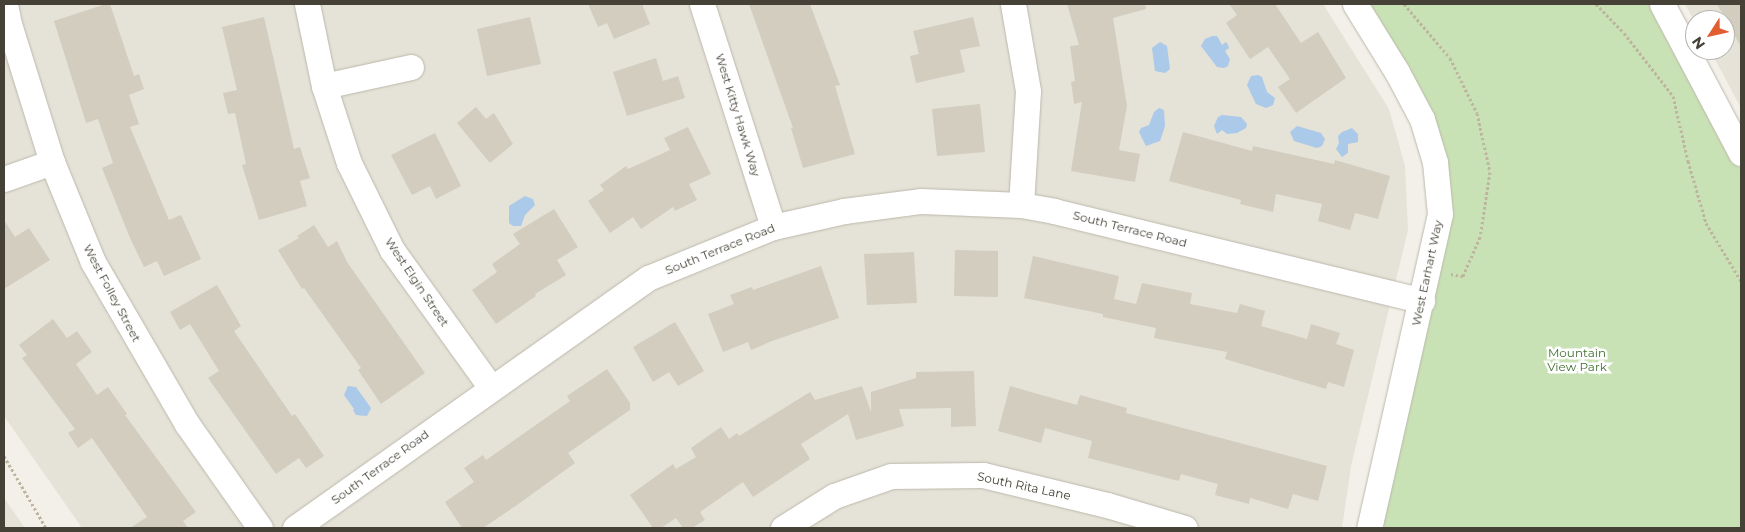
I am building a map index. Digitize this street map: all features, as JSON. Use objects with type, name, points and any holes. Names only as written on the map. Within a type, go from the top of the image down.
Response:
[{"type":"street","name":"West Folley Street","points":[[5,4],[9,24],[52,162],[93,262],[144,354],[187,424],[260,528]]},
{"type":"street","name":"West Elgin Street","points":[[306,4],[324,86],[349,163],[392,250],[491,388]]},
{"type":"street","name":"West Kitty Hawk Way","points":[[702,4],[773,227]]},
{"type":"street","points":[[1014,4],[1028,91],[1021,205]]},
{"type":"street","name":"West Earhart Way","points":[[1355,4],[1398,72],[1422,119],[1435,162],[1440,214],[1422,301],[1369,528]]},
{"type":"street","points":[[1662,4],[1741,153]]},
{"type":"street","points":[[324,86],[411,67]]},
{"type":"street","points":[[4,180],[52,162]]},
{"type":"street","name":"South Terrace Road","points":[[295,528],[648,278],[773,227],[844,211],[920,201],[1021,205],[1054,211],[1422,301]]},
{"type":"street","name":"South Rita Lane","points":[[783,528],[834,496],[891,476],[974,475],[983,475],[1107,505],[1185,528]]},
{"type":"path","points":[[1404,4],[1450,58],[1477,113],[1490,172],[1480,237],[1463,276],[1428,271]]},
{"type":"path","points":[[1596,4],[1624,33],[1673,96],[1688,161],[1706,223],[1741,281]]},
{"type":"path","points":[[4,456],[46,528]]},
{"type":"shaded area","points":[[4,4],[1323,4],[1389,109],[1405,166],[1408,230],[1351,466],[1342,528],[82,528],[4,416]]},
{"type":"shaded area","points":[[1685,4],[1741,4],[1741,108],[1715,60],[1735,60],[1735,10],[1688,10]]},
{"type":"shaded area","points":[[4,498],[25,528],[4,528]]},
{"type":"green space","name":"Mountain View Park","points":[[1355,4],[1662,4],[1685,47],[1685,60],[1692,60],[1741,153],[1741,528],[1369,528],[1422,301],[1435,162]]},
{"type":"water","points":[[1217,36],[1222,45],[1226,42],[1228,45],[1229,48],[1225,51],[1230,59],[1228,66],[1224,68],[1217,67],[1201,46],[1205,39]]},
{"type":"water","points":[[1160,42],[1167,46],[1170,69],[1165,73],[1155,71],[1152,48]]},
{"type":"water","points":[[1258,75],[1262,77],[1267,92],[1275,98],[1273,105],[1266,108],[1256,104],[1247,85],[1251,76]]},
{"type":"water","points":[[1159,108],[1164,110],[1165,126],[1160,141],[1146,146],[1139,132],[1141,128],[1149,125],[1154,112]]},
{"type":"water","points":[[1222,115],[1241,117],[1247,124],[1246,128],[1237,133],[1227,134],[1222,130],[1217,134],[1214,126],[1218,117]]},
{"type":"water","points":[[1297,126],[1321,133],[1325,139],[1322,146],[1317,148],[1294,141],[1290,132]]},
{"type":"water","points":[[1352,128],[1358,134],[1358,142],[1348,144],[1348,153],[1342,157],[1336,149],[1339,143],[1338,136]]},
{"type":"water","points":[[525,196],[533,199],[535,205],[525,215],[521,226],[513,226],[509,223],[509,206]]},
{"type":"water","points":[[348,386],[356,387],[371,408],[367,416],[356,415],[344,395]]},
{"type":"building","points":[[110,4],[134,76],[139,74],[144,89],[129,95],[139,124],[130,127],[169,220],[181,215],[201,259],[164,276],[157,261],[144,267],[130,238],[102,168],[113,163],[98,119],[86,123],[54,21]]},
{"type":"building","points":[[588,4],[642,4],[650,24],[614,39],[607,23],[598,27]]},
{"type":"building","points":[[749,4],[810,4],[840,85],[835,86],[855,154],[803,168],[791,128],[793,128]]},
{"type":"building","points":[[1067,4],[1145,4],[1146,9],[1113,18],[1127,106],[1119,150],[1140,154],[1135,182],[1071,171],[1082,102],[1074,104],[1071,82],[1075,81],[1070,46],[1079,45]]},
{"type":"building","points":[[1229,4],[1275,4],[1301,43],[1318,32],[1346,78],[1296,113],[1278,87],[1290,79],[1268,47],[1250,59],[1226,23],[1237,15]]},
{"type":"building","points":[[1717,4],[1741,4],[1741,47],[1735,36],[1735,10],[1720,10]]},
{"type":"building","points":[[264,17],[294,149],[300,147],[310,178],[300,181],[307,206],[259,220],[242,165],[246,164],[235,113],[228,114],[223,93],[237,90],[222,27]]},
{"type":"building","points":[[530,17],[541,64],[487,76],[477,29]]},
{"type":"building","points":[[973,17],[980,46],[960,50],[965,72],[916,83],[910,56],[919,54],[913,31]]},
{"type":"building","points":[[656,58],[663,81],[678,76],[685,98],[627,116],[613,72]]},
{"type":"building","points":[[980,104],[985,152],[937,156],[932,109]]},
{"type":"building","points":[[476,107],[486,119],[494,113],[513,144],[490,163],[457,123]]},
{"type":"building","points":[[688,127],[711,174],[689,184],[697,200],[675,211],[673,207],[641,229],[633,217],[610,233],[588,201],[604,190],[600,185],[626,166],[628,169],[670,150],[664,138]]},
{"type":"building","points":[[1183,132],[1252,151],[1253,146],[1334,164],[1335,160],[1390,176],[1378,219],[1355,213],[1350,230],[1318,221],[1322,204],[1276,194],[1273,212],[1240,204],[1241,200],[1169,181]]},
{"type":"building","points":[[435,133],[461,186],[436,199],[430,186],[412,195],[391,155]]},
{"type":"building","points":[[554,209],[578,247],[557,260],[566,275],[535,294],[536,296],[496,324],[472,290],[497,272],[492,264],[520,244],[513,234]]},
{"type":"building","points":[[4,220],[15,237],[29,228],[50,260],[4,289]]},
{"type":"building","points":[[314,225],[328,247],[337,241],[347,262],[425,373],[381,404],[358,370],[361,368],[304,288],[302,289],[278,250],[299,238],[297,236]]},
{"type":"building","points":[[955,250],[998,251],[998,297],[954,296]]},
{"type":"building","points":[[914,252],[917,303],[867,305],[864,254]]},
{"type":"building","points":[[1033,256],[1119,276],[1114,299],[1136,304],[1142,283],[1192,293],[1190,304],[1237,313],[1240,304],[1265,311],[1261,326],[1307,339],[1311,324],[1340,333],[1336,344],[1354,350],[1344,387],[1328,382],[1326,389],[1225,359],[1227,352],[1154,338],[1156,328],[1103,317],[1103,314],[1024,298]]},
{"type":"building","points":[[821,266],[839,318],[751,350],[748,342],[723,352],[708,314],[734,304],[730,295],[752,287],[753,290]]},
{"type":"building","points":[[217,285],[241,326],[234,331],[292,416],[295,414],[324,456],[306,468],[299,458],[276,474],[208,378],[219,371],[190,324],[180,330],[170,312]]},
{"type":"building","points":[[53,319],[67,338],[77,331],[92,352],[76,364],[97,395],[108,387],[127,414],[125,415],[196,512],[183,521],[188,528],[130,528],[147,517],[92,438],[78,448],[68,433],[75,429],[22,358],[27,355],[19,345]]},
{"type":"building","points":[[675,322],[704,371],[678,386],[669,372],[653,382],[633,347]]},
{"type":"building","points":[[607,369],[630,403],[630,410],[568,453],[575,463],[517,505],[483,528],[462,528],[445,502],[474,482],[464,468],[483,455],[486,460],[570,401],[567,396]]},
{"type":"building","points":[[974,371],[976,426],[951,427],[951,408],[899,409],[904,426],[856,440],[848,414],[801,444],[810,459],[753,497],[743,482],[700,512],[705,520],[692,528],[683,528],[676,518],[661,528],[653,528],[630,495],[673,464],[676,469],[696,457],[691,448],[721,427],[729,439],[737,433],[739,436],[810,392],[815,400],[862,386],[871,412],[871,392],[916,378],[916,372]]},
{"type":"building","points":[[1010,386],[1077,405],[1080,395],[1127,408],[1126,413],[1327,466],[1318,501],[1293,494],[1288,509],[1250,498],[1249,504],[1215,495],[1218,484],[1181,474],[1179,481],[1088,458],[1092,441],[1045,428],[1041,443],[998,431]]}]
